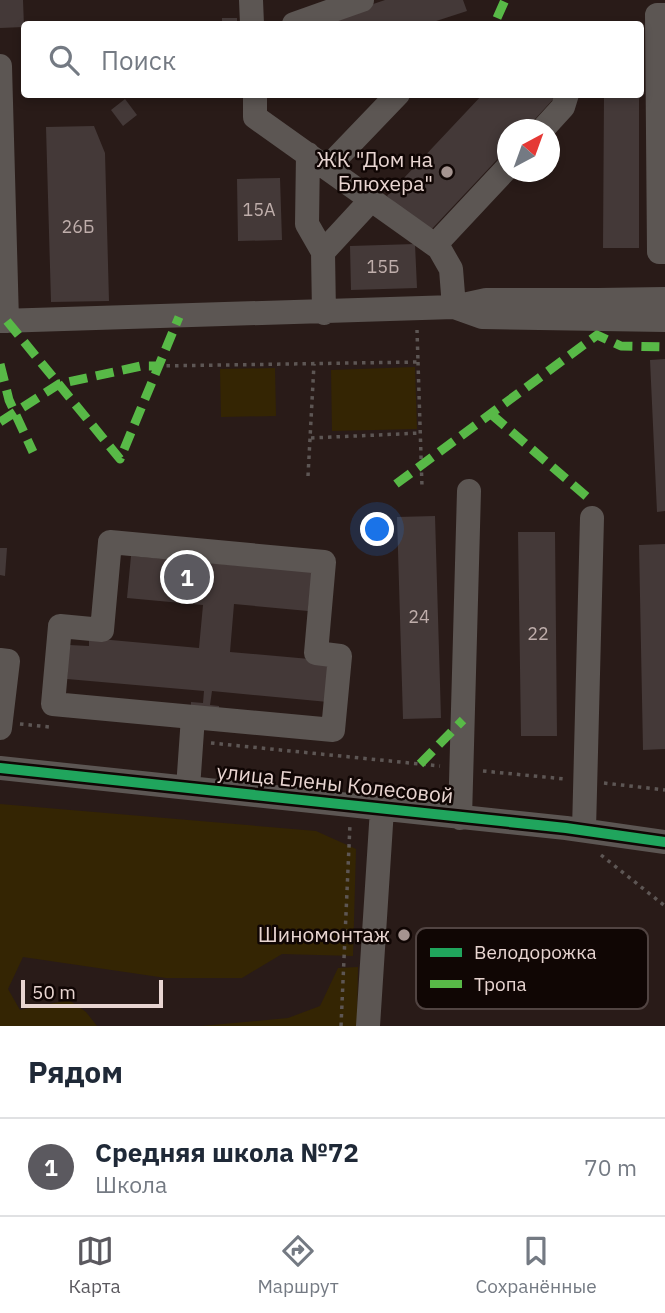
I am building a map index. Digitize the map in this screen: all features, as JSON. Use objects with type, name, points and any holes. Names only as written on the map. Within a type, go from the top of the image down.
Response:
[{"type":"street","points":[[251,0],[252,21]]},
{"type":"street","points":[[302,21],[362,0]]},
{"type":"street","points":[[665,15],[657,15],[659,252],[665,252]]},
{"type":"street","points":[[0,66],[4,321],[454,307],[482,317],[598,310],[665,299]]},
{"type":"street","points":[[255,98],[256,117],[435,245],[451,270],[454,307]]},
{"type":"street","points":[[324,313],[323,252],[307,224],[318,161],[393,98]]},
{"type":"street","points":[[552,119],[563,107],[566,98]]},
{"type":"street","points":[[435,245],[497,179]]},
{"type":"street","points":[[323,252],[371,200]]},
{"type":"street","points":[[598,310],[665,320]]},
{"type":"street","points":[[460,818],[469,491]]},
{"type":"street","points":[[584,831],[592,518]]},
{"type":"street","points":[[110,542],[324,562],[316,653],[340,656],[333,730],[192,729],[52,704],[60,626],[102,630],[110,542]]},
{"type":"street","points":[[0,660],[8,661],[0,728]]},
{"type":"street","points":[[188,788],[192,729]]},
{"type":"street","name":"улица Елены Колесовой","points":[[0,768],[351,804],[665,842]]},
{"type":"street","points":[[368,1026],[382,809]]},
{"type":"path","points":[[416,309],[422,486]]},
{"type":"path","points":[[158,366],[418,362]]},
{"type":"path","points":[[308,476],[314,364]]},
{"type":"path","points":[[310,438],[421,433]]},
{"type":"path","points":[[1,722],[55,727]]},
{"type":"path","points":[[192,729],[461,768],[665,790]]},
{"type":"path","points":[[341,1026],[351,804]]},
{"type":"path","points":[[597,852],[665,906]]},
{"type":"shaded area","points":[[415,367],[417,429],[332,431],[331,370]]},
{"type":"shaded area","points":[[275,368],[276,416],[221,417],[220,369]]},
{"type":"shaded area","points":[[0,804],[316,831],[356,849],[353,956],[282,954],[242,978],[166,978],[23,957],[8,989],[20,1010],[69,1000],[86,1012],[97,1026],[0,1026]]},
{"type":"shaded area","points":[[358,967],[357,1026],[201,1026],[288,1018],[320,1006],[338,968]]},
{"type":"building","points":[[0,0],[23,0],[24,21],[21,21],[21,27],[0,28]]},
{"type":"building","points":[[385,0],[463,0],[467,11],[436,21],[323,21]]},
{"type":"building","points":[[222,18],[237,18],[237,21],[222,21]]},
{"type":"building","name":"ЖК \"Дом на Блюхера\"","points":[[479,98],[554,98],[535,119],[497,119],[497,160],[429,232],[387,196]]},
{"type":"building","points":[[604,98],[639,98],[639,248],[603,248]]},
{"type":"building","points":[[125,99],[137,115],[123,126],[111,110]]},
{"type":"building","points":[[94,126],[105,153],[109,301],[51,302],[46,127]]},
{"type":"building","points":[[280,178],[282,240],[238,241],[237,179]]},
{"type":"building","points":[[415,244],[417,288],[351,290],[350,246]]},
{"type":"building","points":[[665,359],[665,511],[657,512],[650,360]]},
{"type":"building","points":[[435,516],[441,718],[403,719],[397,517]]},
{"type":"building","points":[[518,532],[555,532],[557,736],[521,736]]},
{"type":"building","points":[[665,544],[665,749],[643,750],[639,545]]},
{"type":"building","points":[[0,548],[7,548],[5,576],[0,575]]},
{"type":"building","points":[[131,556],[312,572],[308,611],[234,604],[230,652],[332,661],[328,702],[212,691],[210,705],[219,706],[219,712],[191,710],[191,702],[203,703],[204,691],[67,679],[69,645],[89,646],[89,638],[199,648],[203,605],[127,598]]},
{"type":"building","name":"Шиномонтаж","points":[[399,929],[409,929],[409,941],[399,941]]},
{"type":"marked path","points":[[497,18],[505,0]]},
{"type":"marked path","points":[[7,321],[120,459],[179,317]]},
{"type":"marked path","points":[[396,484],[597,335],[621,346],[665,347]]},
{"type":"marked path","points":[[0,364],[9,400],[33,452]]},
{"type":"marked path","points":[[0,422],[59,384],[141,366],[158,366]]},
{"type":"marked path","points":[[491,414],[593,502]]},
{"type":"marked path","points":[[420,764],[463,720]]},
{"type":"cycle path","points":[[0,768],[566,828],[665,842]]},
{"type":"place","name":"ЖК \"Дом на Блюхера\"","points":[[447,172]]},
{"type":"place","name":"Средняя школа №72","points":[[187,577]]},
{"type":"place","name":"Шиномонтаж","points":[[404,935]]}]
